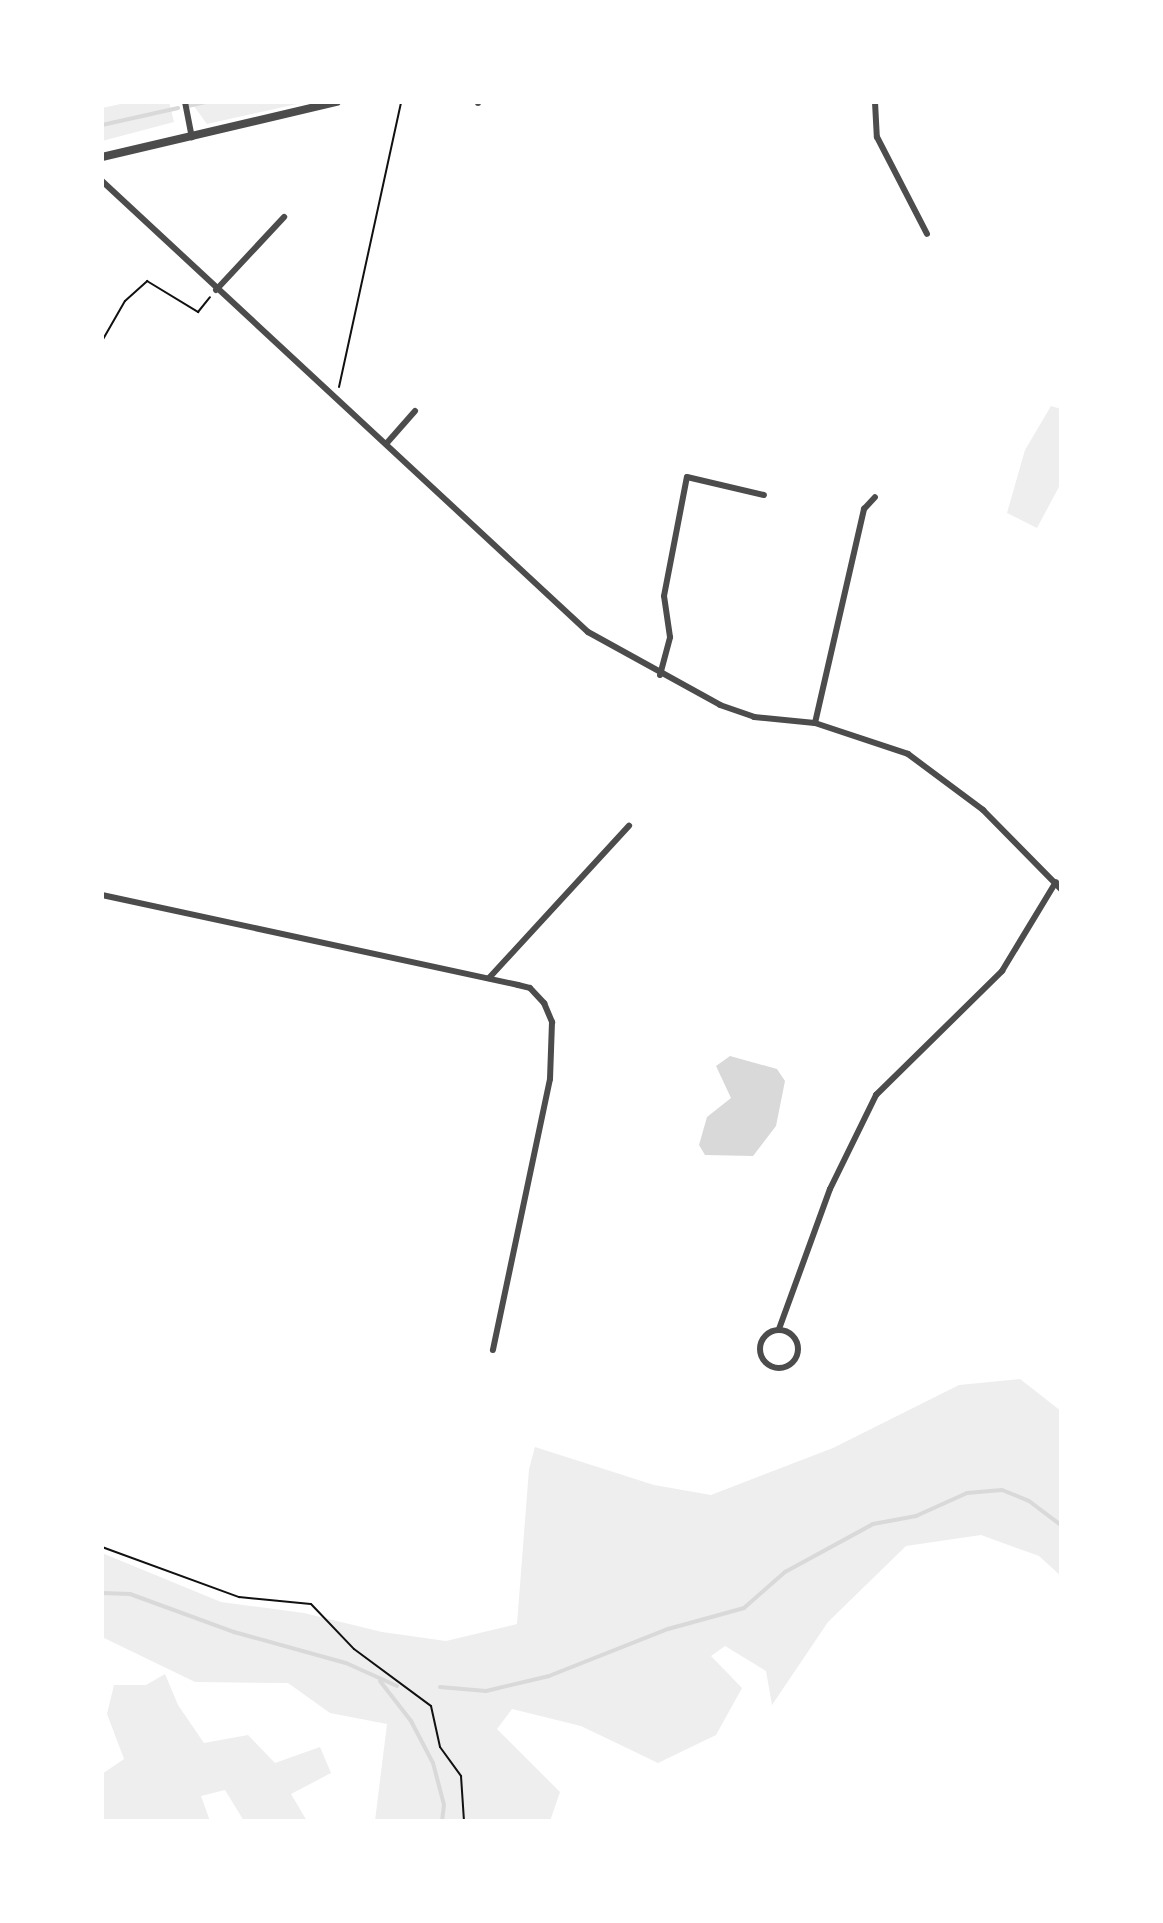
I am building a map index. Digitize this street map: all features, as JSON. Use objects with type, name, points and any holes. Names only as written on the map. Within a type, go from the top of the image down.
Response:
[{"type":"street","points":[[185,102],[192,137]]},
{"type":"street","points":[[102,157],[337,102]]},
{"type":"street","points":[[875,102],[877,137],[927,234]]},
{"type":"street","points":[[102,181],[588,632],[660,675],[754,717],[815,723],[908,754],[983,810],[1061,889]]},
{"type":"street","points":[[216,290],[284,217]]},
{"type":"street","points":[[386,444],[415,411]]},
{"type":"street","points":[[660,675],[670,637],[664,596],[687,477],[764,495]]},
{"type":"street","points":[[815,723],[864,509],[875,497]]},
{"type":"street","points":[[489,978],[629,826]]},
{"type":"street","points":[[779,1329],[796,1338],[799,1350],[790,1366],[777,1369],[762,1358],[760,1345],[767,1334],[779,1329],[824,1204],[876,1095],[1002,971],[1056,882]]},
{"type":"street","points":[[102,895],[530,988],[552,1022],[550,1079],[493,1350]]},
{"type":"path","points":[[335,400],[354,335],[401,102]]},
{"type":"path","points":[[102,341],[125,301],[147,281],[198,312],[216,290]]},
{"type":"path","points":[[102,1547],[229,1594],[311,1604],[354,1649],[431,1706],[440,1747],[461,1776],[464,1821]]},
{"type":"shaded area","points":[[130,102],[169,102],[174,122],[102,141],[102,108]]},
{"type":"shaded area","points":[[191,102],[306,102],[207,124]]},
{"type":"shaded area","points":[[1051,406],[1061,409],[1061,483],[1037,528],[1007,513],[1025,450]]},
{"type":"shaded area","points":[[730,1056],[777,1069],[785,1081],[776,1126],[753,1156],[705,1155],[699,1145],[707,1117],[731,1098],[716,1066]]},
{"type":"shaded area","points":[[1020,1379],[1061,1411],[1061,1576],[1039,1556],[981,1535],[906,1546],[828,1622],[772,1705],[766,1671],[725,1646],[711,1656],[742,1688],[716,1735],[658,1763],[581,1726],[512,1709],[497,1729],[560,1792],[550,1821],[375,1821],[387,1724],[330,1713],[288,1683],[195,1682],[102,1637],[102,1553],[221,1602],[304,1613],[382,1632],[446,1641],[517,1624],[529,1469],[535,1447],[654,1485],[711,1495],[833,1448],[959,1385]]},
{"type":"shaded area","points":[[165,1674],[178,1705],[204,1743],[248,1735],[275,1763],[320,1747],[331,1773],[291,1794],[307,1821],[244,1821],[225,1790],[201,1796],[210,1821],[102,1821],[102,1774],[124,1759],[107,1714],[114,1685],[146,1685]]},
{"type":"waterway","points":[[188,106],[206,102]]},
{"type":"waterway","points":[[102,125],[178,108]]},
{"type":"waterway","points":[[440,1687],[486,1691],[549,1676],[668,1629],[744,1608],[785,1572],[873,1524],[916,1516],[967,1493],[1002,1490],[1029,1501],[1061,1525]]},
{"type":"waterway","points":[[102,1593],[130,1594],[234,1632],[346,1663],[397,1686]]},
{"type":"waterway","points":[[380,1681],[411,1721],[433,1763],[444,1805],[442,1821]]}]
